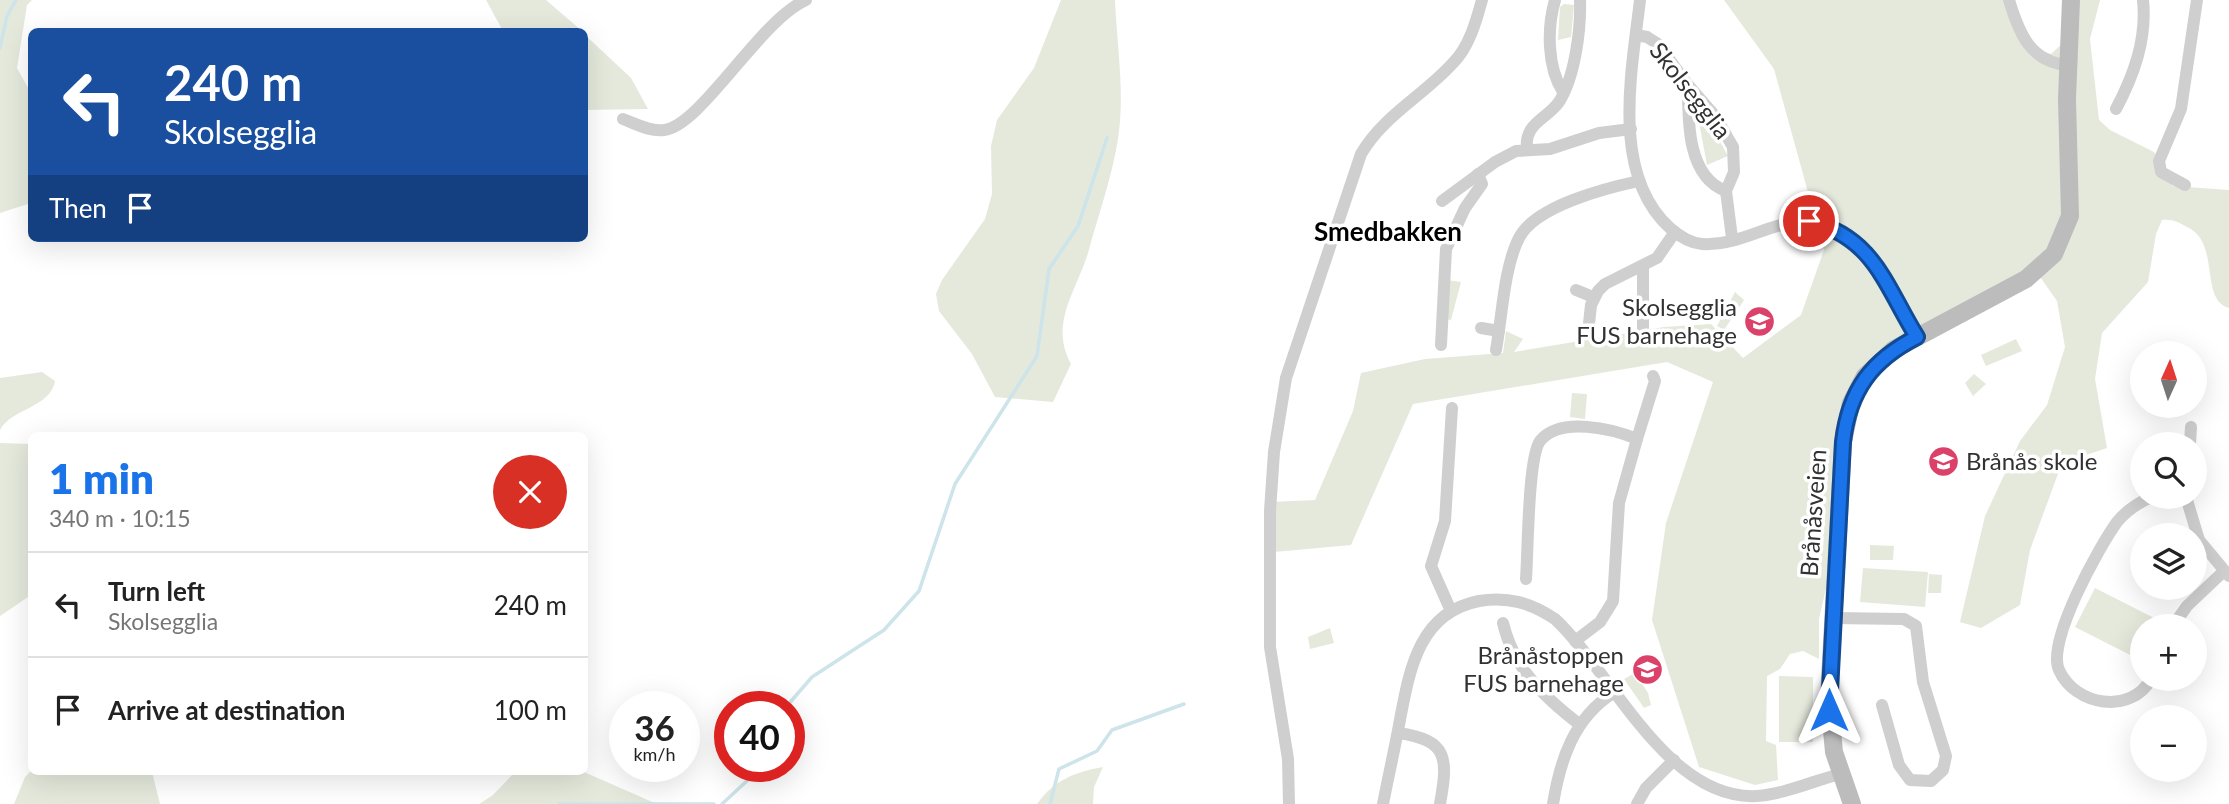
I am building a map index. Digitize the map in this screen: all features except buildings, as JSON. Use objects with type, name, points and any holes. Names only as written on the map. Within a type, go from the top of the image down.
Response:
[{"type":"street","points":[[623,119],[658,131],[681,124],[774,22],[806,0]]},
{"type":"street","points":[[1289,804],[1289,759],[1272,672],[1269,609],[1271,483],[1286,378],[1361,154],[1387,121],[1453,64],[1473,30],[1482,0]]},
{"type":"street","points":[[1555,0],[1550,44],[1554,74],[1563,92]]},
{"type":"street","points":[[1527,149],[1530,130],[1557,104],[1563,92],[1579,33],[1580,0]]},
{"type":"street","name":"Skolsegglia","points":[[1640,0],[1631,129],[1639,181],[1657,214],[1687,241],[1703,244],[1792,221],[1809,221],[1844,232],[1875,265],[1917,337]]},
{"type":"street","points":[[2010,0],[2022,32],[2038,56],[2051,63],[2068,65]]},
{"type":"street","name":"Brånåsveien","points":[[1852,804],[1840,775],[1830,724],[1832,618],[1847,414],[1860,384],[1872,368],[1893,350],[2018,284],[2039,270],[2059,248],[2071,208],[2068,65],[2071,0]]},
{"type":"street","points":[[2116,109],[2132,76],[2139,51],[2143,0]]},
{"type":"street","points":[[2185,185],[2167,177],[2154,167],[2181,109],[2197,0]]},
{"type":"street","name":"Skolsegglia","points":[[1636,35],[1647,37],[1658,44],[1714,116],[1733,147],[1736,162],[1726,191],[1732,238]]},
{"type":"street","points":[[1688,85],[1690,125],[1700,171],[1708,183],[1726,191]]},
{"type":"street","points":[[1442,201],[1506,155],[1527,149],[1550,149],[1599,133],[1631,129]]},
{"type":"street","points":[[1441,345],[1443,261],[1465,208],[1482,184],[1478,174]]},
{"type":"street","points":[[1496,350],[1516,244],[1531,221],[1569,202],[1639,181]]},
{"type":"street","points":[[1588,333],[1593,297],[1605,284],[1643,266],[1664,251],[1675,232]]},
{"type":"street","points":[[1643,266],[1643,330]]},
{"type":"street","points":[[1576,290],[1593,297]]},
{"type":"street","points":[[1481,328],[1499,331]]},
{"type":"street","points":[[1575,640],[1600,622],[1613,601],[1619,503],[1655,381],[1653,376]]},
{"type":"street","points":[[1451,611],[1431,566],[1445,521],[1452,408]]},
{"type":"street","points":[[1526,579],[1532,464],[1539,442],[1554,431],[1566,428],[1613,430],[1637,439]]},
{"type":"street","points":[[2191,428],[2191,432]]},
{"type":"street","points":[[2131,509],[2103,544],[2061,634],[2057,658],[2059,669],[2066,680],[2092,698],[2106,703],[2128,700],[2142,691]]},
{"type":"street","points":[[2182,614],[2187,606],[2226,573],[2199,540],[2190,509]]},
{"type":"street","points":[[1383,804],[1414,654],[1434,624],[1451,611],[1493,598],[1513,600],[1545,612],[1575,640],[1613,693],[1674,760],[1706,783],[1739,795],[1769,794],[1840,775]]},
{"type":"street","points":[[1832,618],[1904,619],[1916,626],[1922,674],[1946,756],[1942,770],[1931,781],[1910,780],[1901,769],[1882,705]]},
{"type":"street","points":[[1503,623],[1508,640],[1538,690],[1579,724]]},
{"type":"street","points":[[1553,804],[1560,768],[1579,724],[1613,693]]},
{"type":"street","points":[[1398,733],[1419,737],[1440,750],[1446,766],[1440,804]]},
{"type":"street","points":[[1639,803],[1646,788],[1674,760]]},
{"type":"shaded area","points":[[0,0],[32,0],[27,5],[17,68],[28,88],[28,204],[0,213]]},
{"type":"shaded area","points":[[486,0],[546,0],[579,28],[501,28]]},
{"type":"shaded area","points":[[1061,0],[1115,0],[1121,87],[1118,139],[1109,182],[1088,253],[1067,308],[1063,335],[1071,364],[1053,402],[995,397],[972,354],[939,311],[936,294],[942,280],[985,219],[992,194],[991,146],[997,120],[1034,68]]},
{"type":"shaded area","points":[[1724,0],[2011,0],[2034,49],[2051,54],[2064,42],[2070,0],[2100,0],[2090,39],[2099,120],[2110,130],[2154,152],[2173,186],[2229,190],[2229,308],[2220,303],[2215,294],[2204,245],[2197,234],[2178,222],[2162,220],[2156,234],[2148,282],[2102,333],[2095,379],[2107,448],[2062,463],[2030,550],[2020,605],[1981,628],[1960,622],[1985,516],[2020,441],[2047,405],[2065,347],[2057,301],[2036,271],[1857,379],[1835,549],[1819,619],[1819,659],[1803,651],[1790,654],[1780,669],[1767,676],[1766,741],[1776,745],[1778,780],[1755,785],[1699,767],[1652,620],[1666,523],[1713,382],[1667,362],[1413,404],[1351,545],[1274,552],[1271,502],[1315,500],[1353,411],[1361,373],[1425,359],[1503,353],[1506,331],[1523,339],[1514,352],[1664,327],[1711,324],[1743,358],[1801,315],[1824,250],[1774,69]]},
{"type":"shaded area","points":[[1564,4],[1574,5],[1571,37],[1558,40],[1560,7]]},
{"type":"shaded area","points":[[588,38],[631,78],[648,109],[588,110]]},
{"type":"shaded area","points":[[1705,115],[1728,156],[1707,165],[1698,117]]},
{"type":"shaded area","points":[[1447,280],[1461,282],[1451,320],[1446,319]]},
{"type":"shaded area","points":[[1735,292],[1744,300],[1724,330],[1717,326]]},
{"type":"shaded area","points":[[2016,339],[2022,351],[1986,366],[1981,355]]},
{"type":"shaded area","points":[[42,372],[55,381],[52,390],[39,403],[13,417],[0,430],[0,378]]},
{"type":"shaded area","points":[[1974,374],[1986,384],[1973,396],[1965,383]]},
{"type":"shaded area","points":[[1572,393],[1587,394],[1585,419],[1570,417]]},
{"type":"shaded area","points":[[0,443],[28,444],[28,597],[0,616]]},
{"type":"shaded area","points":[[1870,545],[1894,546],[1893,560],[1870,560]]},
{"type":"shaded area","points":[[1863,568],[1928,572],[1925,607],[1860,602]]},
{"type":"shaded area","points":[[1929,574],[1942,575],[1941,593],[1928,593]]},
{"type":"shaded area","points":[[2095,588],[2146,614],[2130,614],[2130,655],[2075,627]]},
{"type":"shaded area","points":[[1330,628],[1334,643],[1310,649],[1308,637]]},
{"type":"shaded area","points":[[1635,673],[1648,693],[1651,705],[1644,708],[1624,679]]},
{"type":"shaded area","points":[[1779,676],[1813,677],[1813,742],[1779,742]]},
{"type":"shaded area","points":[[1103,767],[1094,787],[1093,804],[1037,804],[1066,778]]},
{"type":"shaded area","points":[[28,774],[153,775],[160,804],[14,804]]},
{"type":"shaded area","points":[[588,774],[657,804],[479,804],[493,795],[512,775]]},
{"type":"waterway","points":[[0,48],[7,16],[16,0]]},
{"type":"waterway","points":[[800,691],[812,677],[884,630],[919,591],[955,484],[1037,356],[1049,269],[1078,226],[1107,138]]},
{"type":"waterway","points":[[1050,804],[1059,769],[1097,751],[1112,730],[1184,704]]},
{"type":"waterway","points":[[722,804],[746,782]]},
{"type":"waterway","points":[[559,804],[714,804]]},
{"type":"place","name":"Skolsegglia FUS barnehage","points":[[1760,322]]},
{"type":"place","name":"Brånås skole","points":[[1943,462]]},
{"type":"place","name":"Brånåstoppen FUS barnehage","points":[[1647,670]]},
{"type":"district","name":"Smedbakken","points":[[1388,232]]},
{"type":"route","points":[[1809,221],[1844,232],[1856,241],[1875,265],[1917,337],[1878,361],[1860,384],[1847,414],[1832,618],[1829,710]]}]
